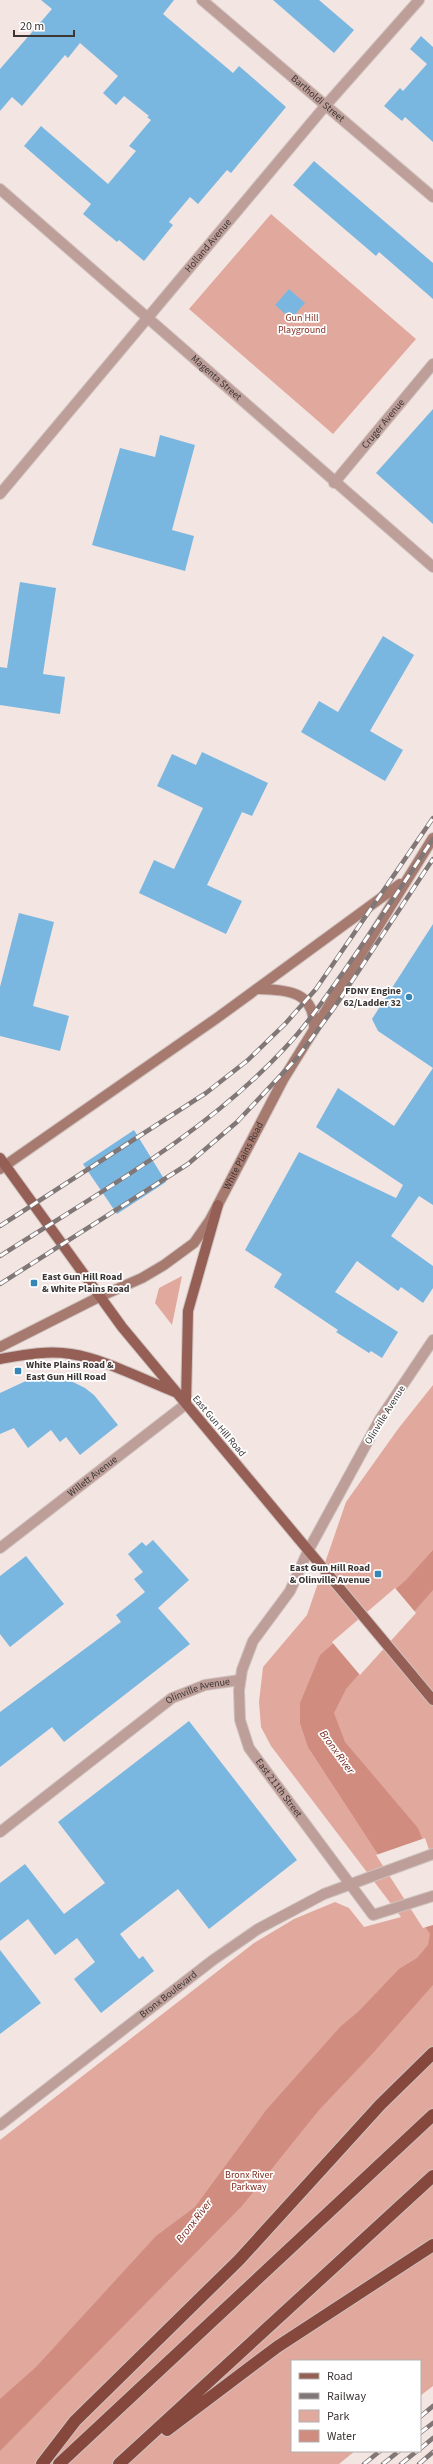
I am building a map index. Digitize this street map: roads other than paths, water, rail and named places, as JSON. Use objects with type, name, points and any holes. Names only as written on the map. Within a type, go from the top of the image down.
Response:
[{"type":"highway","points":[[42,2464],[75,2421],[239,2260],[380,2105],[433,2053]]},
{"type":"highway","points":[[59,2464],[433,2115]]},
{"type":"highway","points":[[120,2464],[433,2176]]},
{"type":"highway","points":[[120,2464],[277,2347],[433,2245]]},
{"type":"main road","name":"White Plains Road","points":[[0,1347],[99,1297],[142,1278],[176,1257],[194,1243],[218,1205],[272,1098],[405,880],[433,838]]},
{"type":"main road","name":"White Plains Road","points":[[2,1164],[258,989],[405,880]]},
{"type":"main road","points":[[258,989],[283,990],[301,996],[306,1000],[312,1012],[314,1030]]},
{"type":"main road","name":"East Gun Hill Road","points":[[2,1164],[99,1297],[176,1393],[433,1700]]},
{"type":"main road","points":[[186,1404],[188,1311],[218,1205]]},
{"type":"main road","points":[[0,1359],[42,1354],[70,1354],[89,1358],[176,1393]]},
{"type":"street","name":"Bartholdi Street","points":[[202,0],[433,197]]},
{"type":"street","name":"Holland Avenue","points":[[0,494],[326,105],[419,0]]},
{"type":"street","name":"Magenta Street","points":[[0,189],[433,567]]},
{"type":"street","name":"Cruger Avenue","points":[[334,482],[433,364]]},
{"type":"street","name":"Olinville Avenue","points":[[0,1832],[172,1698],[205,1685],[240,1680],[253,1641],[290,1591],[308,1551],[380,1419],[433,1340]]},
{"type":"street","points":[[423,1356],[433,1353]]},
{"type":"street","name":"Willett Avenue","points":[[0,1548],[186,1404]]},
{"type":"street","name":"East 211th Street","points":[[240,1680],[240,1720],[249,1748],[350,1884]]},
{"type":"street","name":"Bronx Boulevard","points":[[0,2125],[226,1950],[288,1912],[350,1884],[433,1854]]},
{"type":"street","points":[[350,1884],[373,1915],[433,1896]]},
{"type":"water","name":"Bronx River","points":[[433,1550],[433,1590],[346,1689],[334,1713],[345,1742],[418,1828],[433,1866],[433,1985],[374,2052],[319,2110],[242,2206],[0,2451],[0,2399],[36,2367],[156,2236],[195,2207],[267,2109],[341,2026],[358,2012],[399,1969],[417,1958],[428,1945],[430,1934],[308,1747],[300,1723],[300,1703],[320,1655],[406,1580]]},
{"type":"railway","points":[[0,1226],[206,1093],[248,1060],[285,1024],[316,989],[433,818]]},
{"type":"railway","points":[[0,1256],[112,1185],[185,1136],[220,1109],[253,1080],[284,1049],[316,1011],[433,839]]},
{"type":"railway","points":[[0,1284],[188,1164],[237,1122],[297,1058],[334,1008],[433,859]]},
{"type":"railway","points":[[421,2416],[433,2406]]},
{"type":"railway","points":[[421,2432],[433,2423]]},
{"type":"railway","points":[[421,2448],[433,2438]]},
{"type":"railway","points":[[364,2464],[379,2452]]},
{"type":"railway","points":[[383,2464],[398,2452]]},
{"type":"railway","points":[[401,2464],[416,2452]]},
{"type":"railway","points":[[419,2464],[433,2452]]},
{"type":"place","name":"FDNY Engine 62/Ladder 32","points":[[409,997]]},
{"type":"place","name":"East Gun Hill Road & White Plains Road","points":[[34,1283]]},
{"type":"place","name":"White Plains Road & East Gun Hill Road","points":[[18,1371]]},
{"type":"place","name":"East Gun Hill Road & Olinville Avenue","points":[[378,1574]]},
{"type":"park label","name":"Gun Hill Playground","points":[[302,324]]},
{"type":"park label","name":"Bronx River Parkway","points":[[249,2180]]}]
